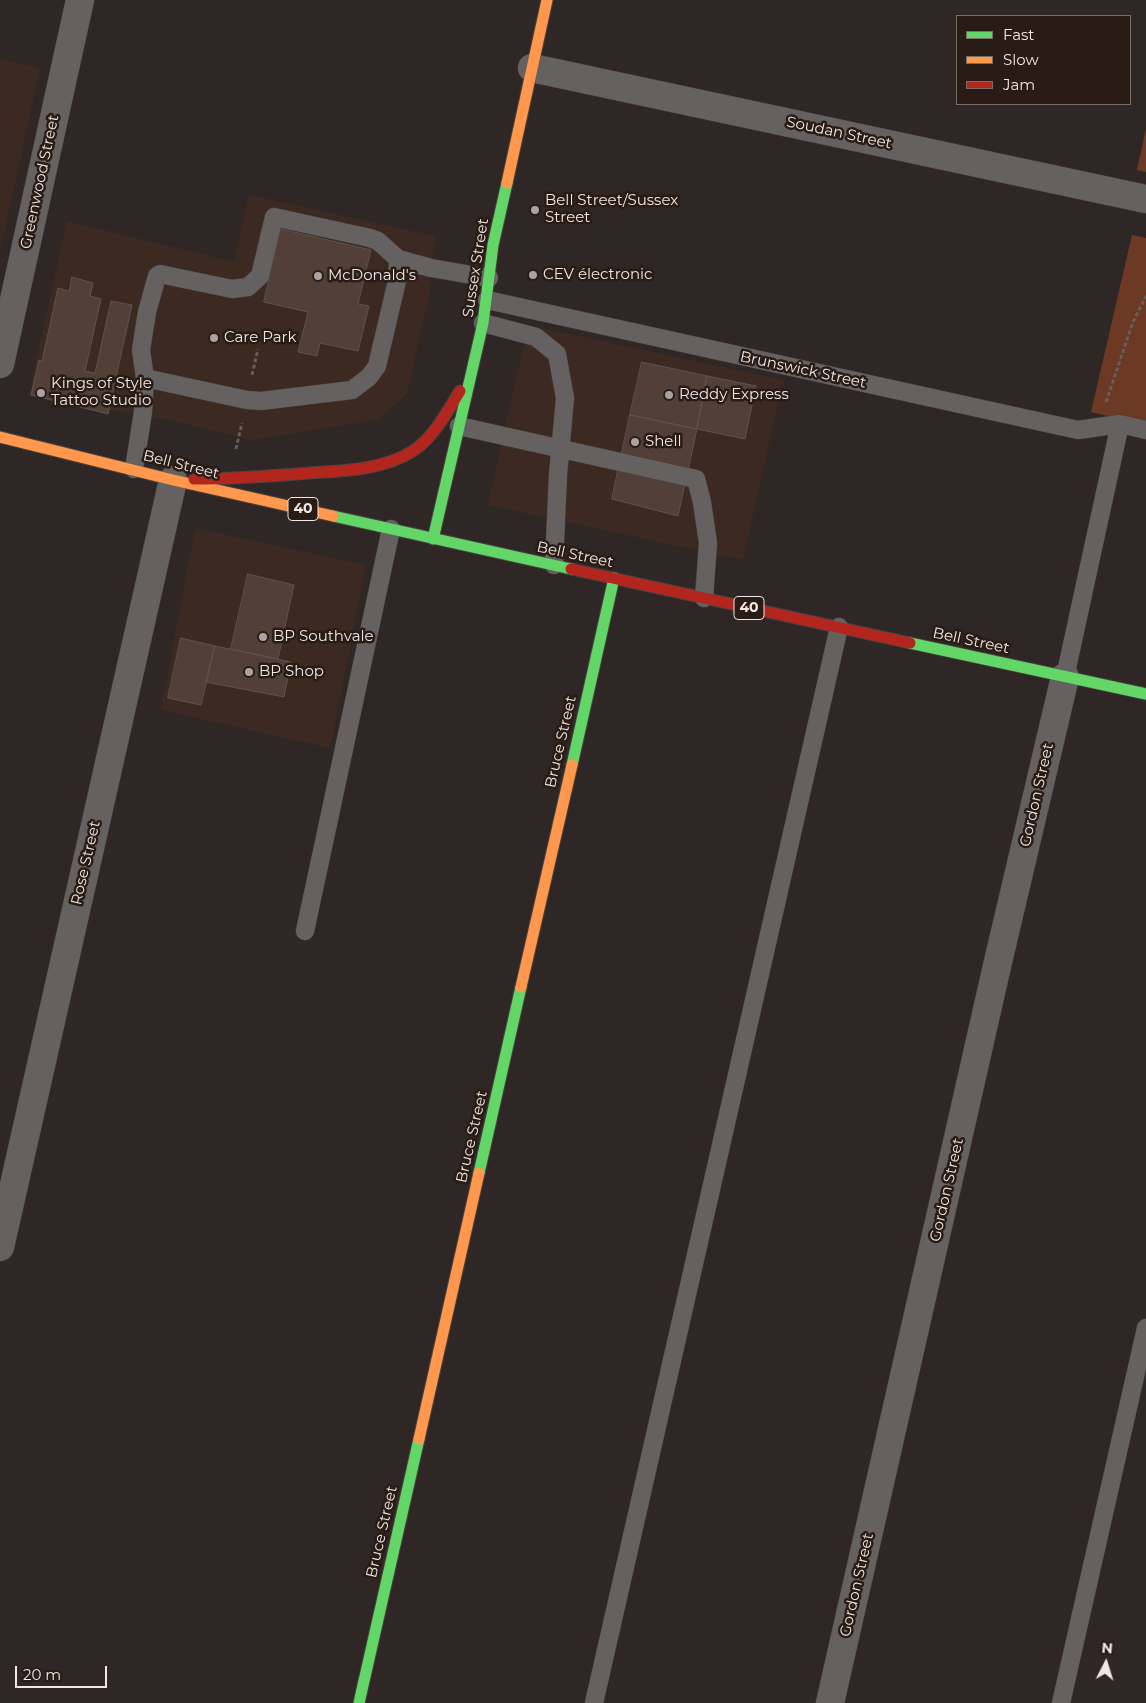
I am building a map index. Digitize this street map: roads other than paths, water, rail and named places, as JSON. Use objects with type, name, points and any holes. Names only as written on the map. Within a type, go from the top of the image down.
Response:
[{"type":"main road","name":"Sussex Street","points":[[433,539],[484,323],[493,245],[547,0]]},
{"type":"main road","points":[[173,480],[233,479],[343,471],[385,463],[413,451],[438,427],[473,368]]},
{"type":"main road","name":"Bell Street","points":[[0,437],[173,480],[391,530],[1146,694]]},
{"type":"main road","name":"Bruce Street","points":[[359,1703],[614,578]]},
{"type":"street","name":"Greenwood Street","points":[[0,364],[80,0]]},
{"type":"street","name":"Soudan Street","points":[[532,68],[1146,198]]},
{"type":"street","name":"Rose Street","points":[[0,1246],[173,480]]},
{"type":"street","name":"Gordon Street","points":[[830,1703],[997,966],[1065,677]]},
{"type":"lane","points":[[134,470],[143,412],[145,378],[141,350],[147,312],[157,276],[160,274],[232,289],[248,287],[260,276],[274,216],[370,238],[378,241],[398,259],[432,268],[489,278]]},
{"type":"lane","points":[[145,378],[247,400],[261,401],[352,390],[369,377],[377,366],[396,281],[398,259]]},
{"type":"lane","name":"Brunswick Street","points":[[487,300],[1078,430],[1120,424],[1146,430]]},
{"type":"lane","points":[[484,323],[536,337],[557,354],[565,398],[558,475],[554,565]]},
{"type":"lane","points":[[1065,677],[1120,424]]},
{"type":"lane","points":[[459,426],[696,479],[702,502],[708,543],[704,598]]},
{"type":"lane","points":[[305,931],[391,530]]},
{"type":"lane","points":[[594,1703],[839,627]]},
{"type":"lane","points":[[1061,1703],[1146,1328]]},
{"type":"place","name":"Bell Street/Sussex Street","points":[[535,210]]},
{"type":"place","name":"CEV électronic","points":[[533,275]]},
{"type":"place","name":"McDonald's","points":[[318,276]]},
{"type":"place","name":"Care Park","points":[[214,338]]},
{"type":"place","name":"Kings of Style Tattoo Studio","points":[[41,393]]},
{"type":"place","name":"Reddy Express","points":[[669,395]]},
{"type":"place","name":"Shell","points":[[635,442]]},
{"type":"place","name":"BP Southvale","points":[[263,637]]},
{"type":"place","name":"BP Shop","points":[[249,672]]}]
